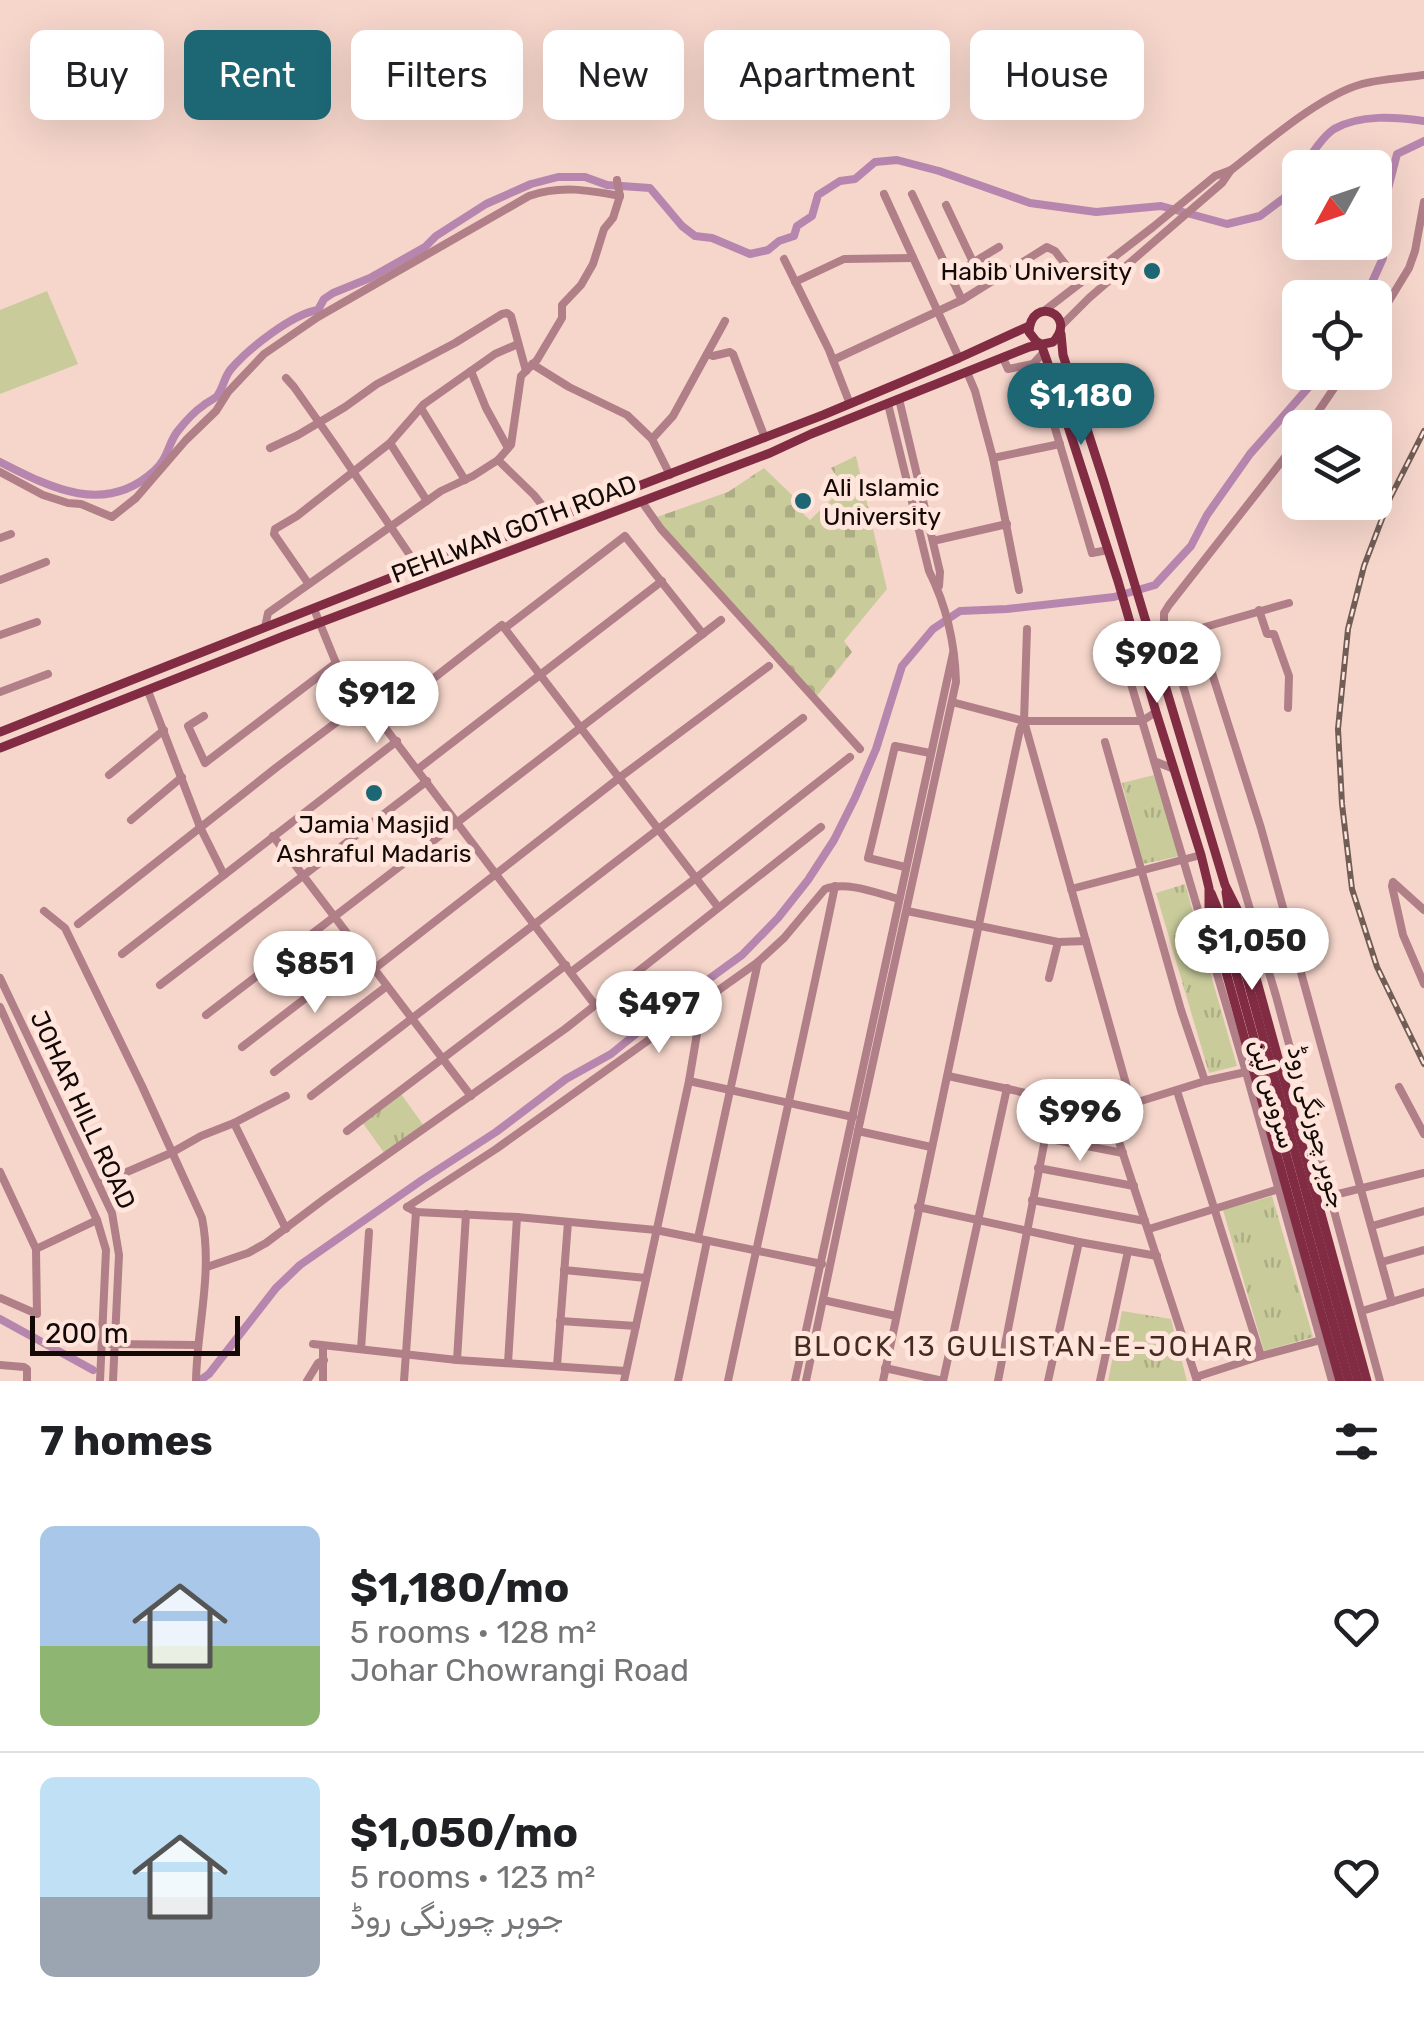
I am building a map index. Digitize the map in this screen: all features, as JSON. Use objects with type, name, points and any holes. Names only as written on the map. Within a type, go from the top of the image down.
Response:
[{"type":"main road","points":[[1044,311],[1055,314],[1061,329],[1054,342],[1042,348],[1032,337],[1029,326],[1034,316],[1044,311]]},
{"type":"main road","name":"PEHLWAN GOTH ROAD","points":[[0,732],[418,567],[813,419],[1029,326]]},
{"type":"main road","name":"جوہر چورنگی روڈ","points":[[1061,329],[1062,355],[1225,884],[1237,909],[1367,1381]]},
{"type":"main road","name":"جوہر چورنگی روڈ","points":[[1042,348],[1219,912],[1349,1381]]},
{"type":"main road","name":"PEHLWAN GOTH ROAD","points":[[0,748],[770,453],[1003,358],[1042,348]]},
{"type":"main road","points":[[813,419],[818,431]]},
{"type":"main road","points":[[230,642],[235,656]]},
{"type":"main road","points":[[154,672],[159,686]]},
{"type":"main road","name":"جوہر چورنگی روڈ","points":[[1225,884],[1229,913],[1358,1381]]},
{"type":"main road","name":"جوہر چورنگی روڈ","points":[[1209,888],[1205,912],[1336,1381]]},
{"type":"street","points":[[1044,311],[1154,227],[1206,190],[1222,184],[1231,170],[1338,94],[1361,84],[1424,75]]},
{"type":"street","points":[[0,472],[43,496],[82,504],[112,518],[136,498],[264,354],[318,317],[529,196],[568,188],[618,189],[613,218],[604,229],[593,264],[581,285],[562,304],[562,318],[521,376],[511,445],[498,460],[389,526],[268,613],[265,627]]},
{"type":"street","points":[[1061,329],[1080,306],[1206,190]]},
{"type":"street","points":[[884,194],[959,358]]},
{"type":"street","points":[[912,194],[962,300]]},
{"type":"street","points":[[1392,296],[1415,251],[1424,202]]},
{"type":"street","points":[[946,206],[977,260],[1001,277]]},
{"type":"street","points":[[832,360],[962,300],[1048,246],[1080,283]]},
{"type":"street","points":[[950,276],[999,248]]},
{"type":"street","points":[[795,282],[844,259],[914,258]]},
{"type":"street","points":[[784,259],[850,404]]},
{"type":"street","points":[[270,448],[319,423],[377,384],[507,314],[529,368],[627,415],[652,439],[670,475]]},
{"type":"street","points":[[652,439],[670,422],[725,322]]},
{"type":"street","points":[[308,584],[273,530],[297,516],[390,443],[420,408],[495,354],[518,344]]},
{"type":"street","points":[[1003,358],[1008,369],[1033,364],[1042,348]]},
{"type":"street","points":[[707,354],[733,354],[764,438]]},
{"type":"street","points":[[1033,364],[1092,552],[1108,550]]},
{"type":"street","points":[[471,371],[508,448]]},
{"type":"street","points":[[968,372],[993,458],[1019,590]]},
{"type":"street","points":[[286,378],[418,567]]},
{"type":"street","points":[[899,399],[940,572],[939,590]]},
{"type":"street","points":[[795,1381],[853,1117],[907,910],[956,682],[953,645],[939,590],[929,571],[888,404]]},
{"type":"street","points":[[420,408],[465,480]]},
{"type":"street","points":[[390,443],[427,501]]},
{"type":"street","points":[[993,458],[1060,444]]},
{"type":"street","points":[[498,460],[553,519]]},
{"type":"street","points":[[1282,461],[1169,604],[1164,618],[1276,996],[1380,1381]]},
{"type":"street","points":[[642,502],[661,529],[860,749]]},
{"type":"street","points":[[933,540],[1007,524]]},
{"type":"street","points":[[0,538],[11,534]]},
{"type":"street","points":[[505,628],[624,536],[703,634]]},
{"type":"street","points":[[0,580],[46,562]]},
{"type":"street","points":[[418,769],[662,580]]},
{"type":"street","points":[[1153,645],[1289,602]]},
{"type":"street","points":[[314,609],[336,662],[595,1005]]},
{"type":"street","points":[[1259,610],[1268,635],[1274,634],[1288,674],[1288,708]]},
{"type":"street","points":[[206,1015],[721,620]]},
{"type":"street","points":[[0,636],[37,622]]},
{"type":"street","points":[[380,720],[502,624],[718,907]]},
{"type":"street","points":[[1027,629],[1024,721],[1132,1105]]},
{"type":"street","points":[[1198,629],[1261,828],[1392,1302]]},
{"type":"street","points":[[806,1381],[858,1131],[899,899],[953,645]]},
{"type":"street","name":"سروس لین","points":[[1123,657],[1185,860],[1205,912],[1320,1340],[1336,1381]]},
{"type":"street","points":[[204,716],[188,726],[206,763],[336,662]]},
{"type":"street","points":[[374,969],[769,666]]},
{"type":"street","points":[[0,692],[48,674]]},
{"type":"street","points":[[148,690],[200,828],[224,875]]},
{"type":"street","points":[[78,924],[366,700]]},
{"type":"street","points":[[952,702],[1024,721],[1142,721],[1156,712]]},
{"type":"street","points":[[311,1096],[803,718]]},
{"type":"street","points":[[883,1381],[1024,721]]},
{"type":"street","points":[[109,775],[164,730]]},
{"type":"street","points":[[122,954],[396,741]]},
{"type":"street","points":[[1105,742],[1180,1010],[1205,1081]]},
{"type":"street","points":[[906,867],[868,858],[895,746],[930,753]]},
{"type":"street","points":[[346,1132],[441,1058],[696,878],[850,756]]},
{"type":"street","points":[[1154,761],[1174,770]]},
{"type":"street","points":[[131,820],[182,777]]},
{"type":"street","points":[[160,985],[427,781]]},
{"type":"street","points":[[206,1267],[266,1244],[595,1005],[821,827]]},
{"type":"street","points":[[273,836],[470,1096]]},
{"type":"street","points":[[1071,889],[1201,855]]},
{"type":"street","points":[[1423,980],[1404,936],[1393,882],[1424,910]]},
{"type":"street","points":[[830,1266],[656,1230],[517,1216],[416,1212],[407,1207],[758,962],[826,889],[835,886],[899,899]]},
{"type":"street","points":[[728,1381],[835,886]]},
{"type":"street","points":[[907,910],[1058,942],[1086,941]]},
{"type":"street","points":[[44,911],[65,928],[202,1218],[206,1267],[196,1344],[196,1381]]},
{"type":"street","points":[[1050,978],[1058,942]]},
{"type":"street","points":[[242,1047],[363,954]]},
{"type":"street","points":[[678,1381],[729,1091],[758,962]]},
{"type":"street","name":"JOHAR HILL ROAD","points":[[0,978],[112,1213],[119,1255],[113,1381]]},
{"type":"street","points":[[274,1072],[387,986]]},
{"type":"street","points":[[323,1381],[324,1360],[318,1345],[557,1366],[625,1376],[689,1081],[702,1002]]},
{"type":"street","points":[[0,1007],[4,1027],[97,1220],[106,1250],[100,1381]]},
{"type":"street","points":[[4,1027],[20,1020]]},
{"type":"street","points":[[948,1076],[1109,1111],[1246,1072]]},
{"type":"street","points":[[689,1081],[853,1117]]},
{"type":"street","points":[[1399,1087],[1424,1134]]},
{"type":"street","points":[[886,1368],[943,1381],[1007,1088]]},
{"type":"street","points":[[1177,1090],[1260,1356]]},
{"type":"street","points":[[99,1184],[286,1096]]},
{"type":"street","points":[[998,1381],[1053,1098]]},
{"type":"street","points":[[1109,1111],[1196,1379],[1320,1340]]},
{"type":"street","points":[[234,1123],[286,1228]]},
{"type":"street","points":[[858,1131],[931,1146]]},
{"type":"street","points":[[1045,1138],[1122,1153]]},
{"type":"street","points":[[1038,1168],[1134,1186]]},
{"type":"street","points":[[0,1172],[36,1249],[37,1314],[0,1298]]},
{"type":"street","points":[[1330,1196],[1424,1174]]},
{"type":"street","points":[[1032,1200],[1147,1225],[1280,1189]]},
{"type":"street","points":[[0,1204],[12,1199]]},
{"type":"street","points":[[918,1207],[1157,1256]]},
{"type":"street","points":[[1372,1226],[1424,1211]]},
{"type":"street","points":[[404,1381],[416,1212]]},
{"type":"street","points":[[457,1360],[466,1214]]},
{"type":"street","points":[[508,1363],[517,1216]]},
{"type":"street","points":[[36,1249],[97,1220]]},
{"type":"street","points":[[557,1366],[568,1222]]},
{"type":"street","points":[[361,1349],[370,1232]]},
{"type":"street","points":[[1048,1381],[1079,1242]]},
{"type":"street","points":[[1100,1381],[1128,1250]]},
{"type":"street","points":[[1382,1262],[1424,1250]]},
{"type":"street","points":[[564,1270],[646,1278]]},
{"type":"street","points":[[1362,1311],[1424,1292]]},
{"type":"street","points":[[823,1300],[896,1316]]},
{"type":"street","points":[[560,1320],[636,1326]]},
{"type":"street","points":[[102,1343],[196,1344]]},
{"type":"street","points":[[307,1381],[318,1362],[324,1360]]},
{"type":"street","points":[[0,1365],[24,1367],[27,1381]]},
{"type":"green space","points":[[47,291],[78,364],[0,394],[0,310]]},
{"type":"green space","points":[[856,456],[887,589],[844,641],[852,652],[816,697],[657,517],[728,492],[764,468],[793,496],[793,504],[810,520],[834,497],[831,490],[839,480],[831,468]]},
{"type":"green space","points":[[1154,775],[1180,856],[1143,864],[1122,783]]},
{"type":"green space","points":[[1185,884],[1237,1066],[1209,1073],[1156,893]]},
{"type":"green space","points":[[401,1094],[424,1126],[385,1154],[362,1122]]},
{"type":"green space","points":[[1272,1196],[1313,1337],[1264,1351],[1223,1210]]},
{"type":"green space","points":[[1122,1311],[1171,1319],[1187,1381],[1108,1381]]},
{"type":"waterway","points":[[1315,150],[1334,129],[1355,121],[1424,121]]},
{"type":"waterway","points":[[1373,280],[1383,258],[1383,208],[1397,154],[1424,141]]},
{"type":"waterway","points":[[0,462],[39,481],[78,493],[97,495],[135,485],[159,466],[174,437],[186,421],[216,397],[231,369],[271,333],[318,310],[333,293],[370,278],[425,247],[486,204],[558,177],[585,177],[607,185],[650,188],[695,236],[712,238],[750,254],[768,250],[794,236],[797,226],[812,216],[818,195],[840,181],[855,179],[875,162],[897,160],[1030,203],[1096,212],[1161,206],[1227,224],[1260,216],[1282,200]]},
{"type":"waterway","points":[[199,1381],[300,1265],[496,1132],[566,1079],[611,1054],[742,955],[778,918],[834,840],[876,749],[902,666],[933,629],[960,611],[1114,597],[1155,585],[1191,546],[1207,515],[1250,454],[1306,390]]},
{"type":"waterway","points":[[0,1319],[93,1370]]},
{"type":"railway","points":[[1424,431],[1390,498],[1364,566],[1348,629],[1338,729],[1352,889],[1377,967],[1424,1064]]},
{"type":"place","name":"Habib University","points":[[1152,271]]},
{"type":"place","name":"Ali Islamic University","points":[[803,501]]},
{"type":"place","name":"Jamia Masjid Ashraful Madaris","points":[[374,793]]},
{"type":"district","name":"BLOCK 13 GULISTAN-E-JOHAR","points":[[1024,1346]]}]
